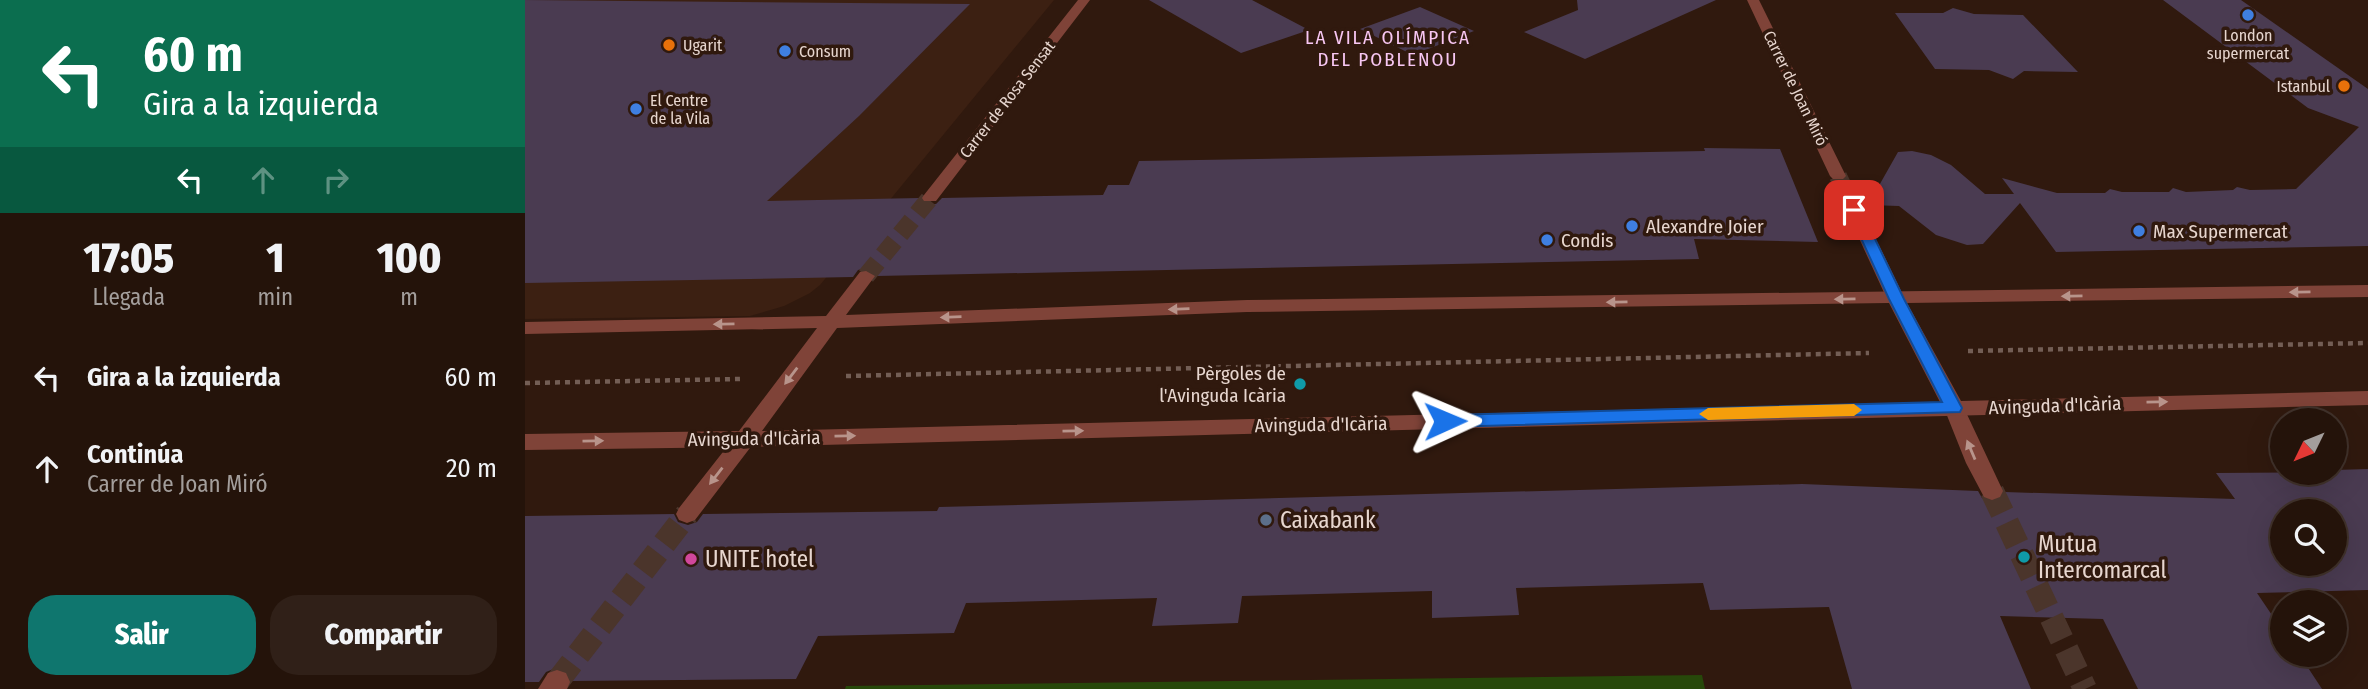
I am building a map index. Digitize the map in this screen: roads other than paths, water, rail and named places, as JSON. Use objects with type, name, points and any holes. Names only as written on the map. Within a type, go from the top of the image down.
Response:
[{"type":"street","name":"Carrer de Rosa Sensat","points":[[930,198],[1084,0]]},
{"type":"street","name":"Carrer de Joan Miró","points":[[1753,0],[1838,176]]},
{"type":"street","points":[[1854,210],[1896,299],[1954,408],[1992,491]]},
{"type":"street","points":[[687,514],[866,276]]},
{"type":"street","points":[[525,328],[832,322],[1247,306],[2368,291]]},
{"type":"street","name":"Avinguda d'Icària","points":[[525,442],[745,439],[2368,398]]},
{"type":"tunnel","points":[[1838,176],[1854,210]]},
{"type":"tunnel","points":[[866,276],[930,198]]},
{"type":"tunnel","points":[[1992,491],[2085,689]]},
{"type":"tunnel","points":[[557,682],[687,514]]},
{"type":"place","name":"London supermercat","points":[[2248,15]]},
{"type":"place","name":"Ugarit","points":[[669,45]]},
{"type":"place","name":"Consum","points":[[785,51]]},
{"type":"place","name":"Istanbul","points":[[2344,86]]},
{"type":"place","name":"El Centre de la Vila","points":[[636,109]]},
{"type":"place","name":"Alexandre Joier","points":[[1632,226]]},
{"type":"place","name":"Max Supermercat","points":[[2139,231]]},
{"type":"place","name":"Condis","points":[[1547,240]]},
{"type":"place","name":"Pèrgoles de l'Avinguda Icària","points":[[1300,384]]},
{"type":"place","name":"Caixabank","points":[[1266,520]]},
{"type":"place","name":"Mutua Intercomarcal","points":[[2024,557]]},
{"type":"place","name":"UNITE hotel","points":[[691,559]]},
{"type":"district","name":"LA VILA OLÍMPICA DEL POBLENOU","points":[[1388,48]]}]
